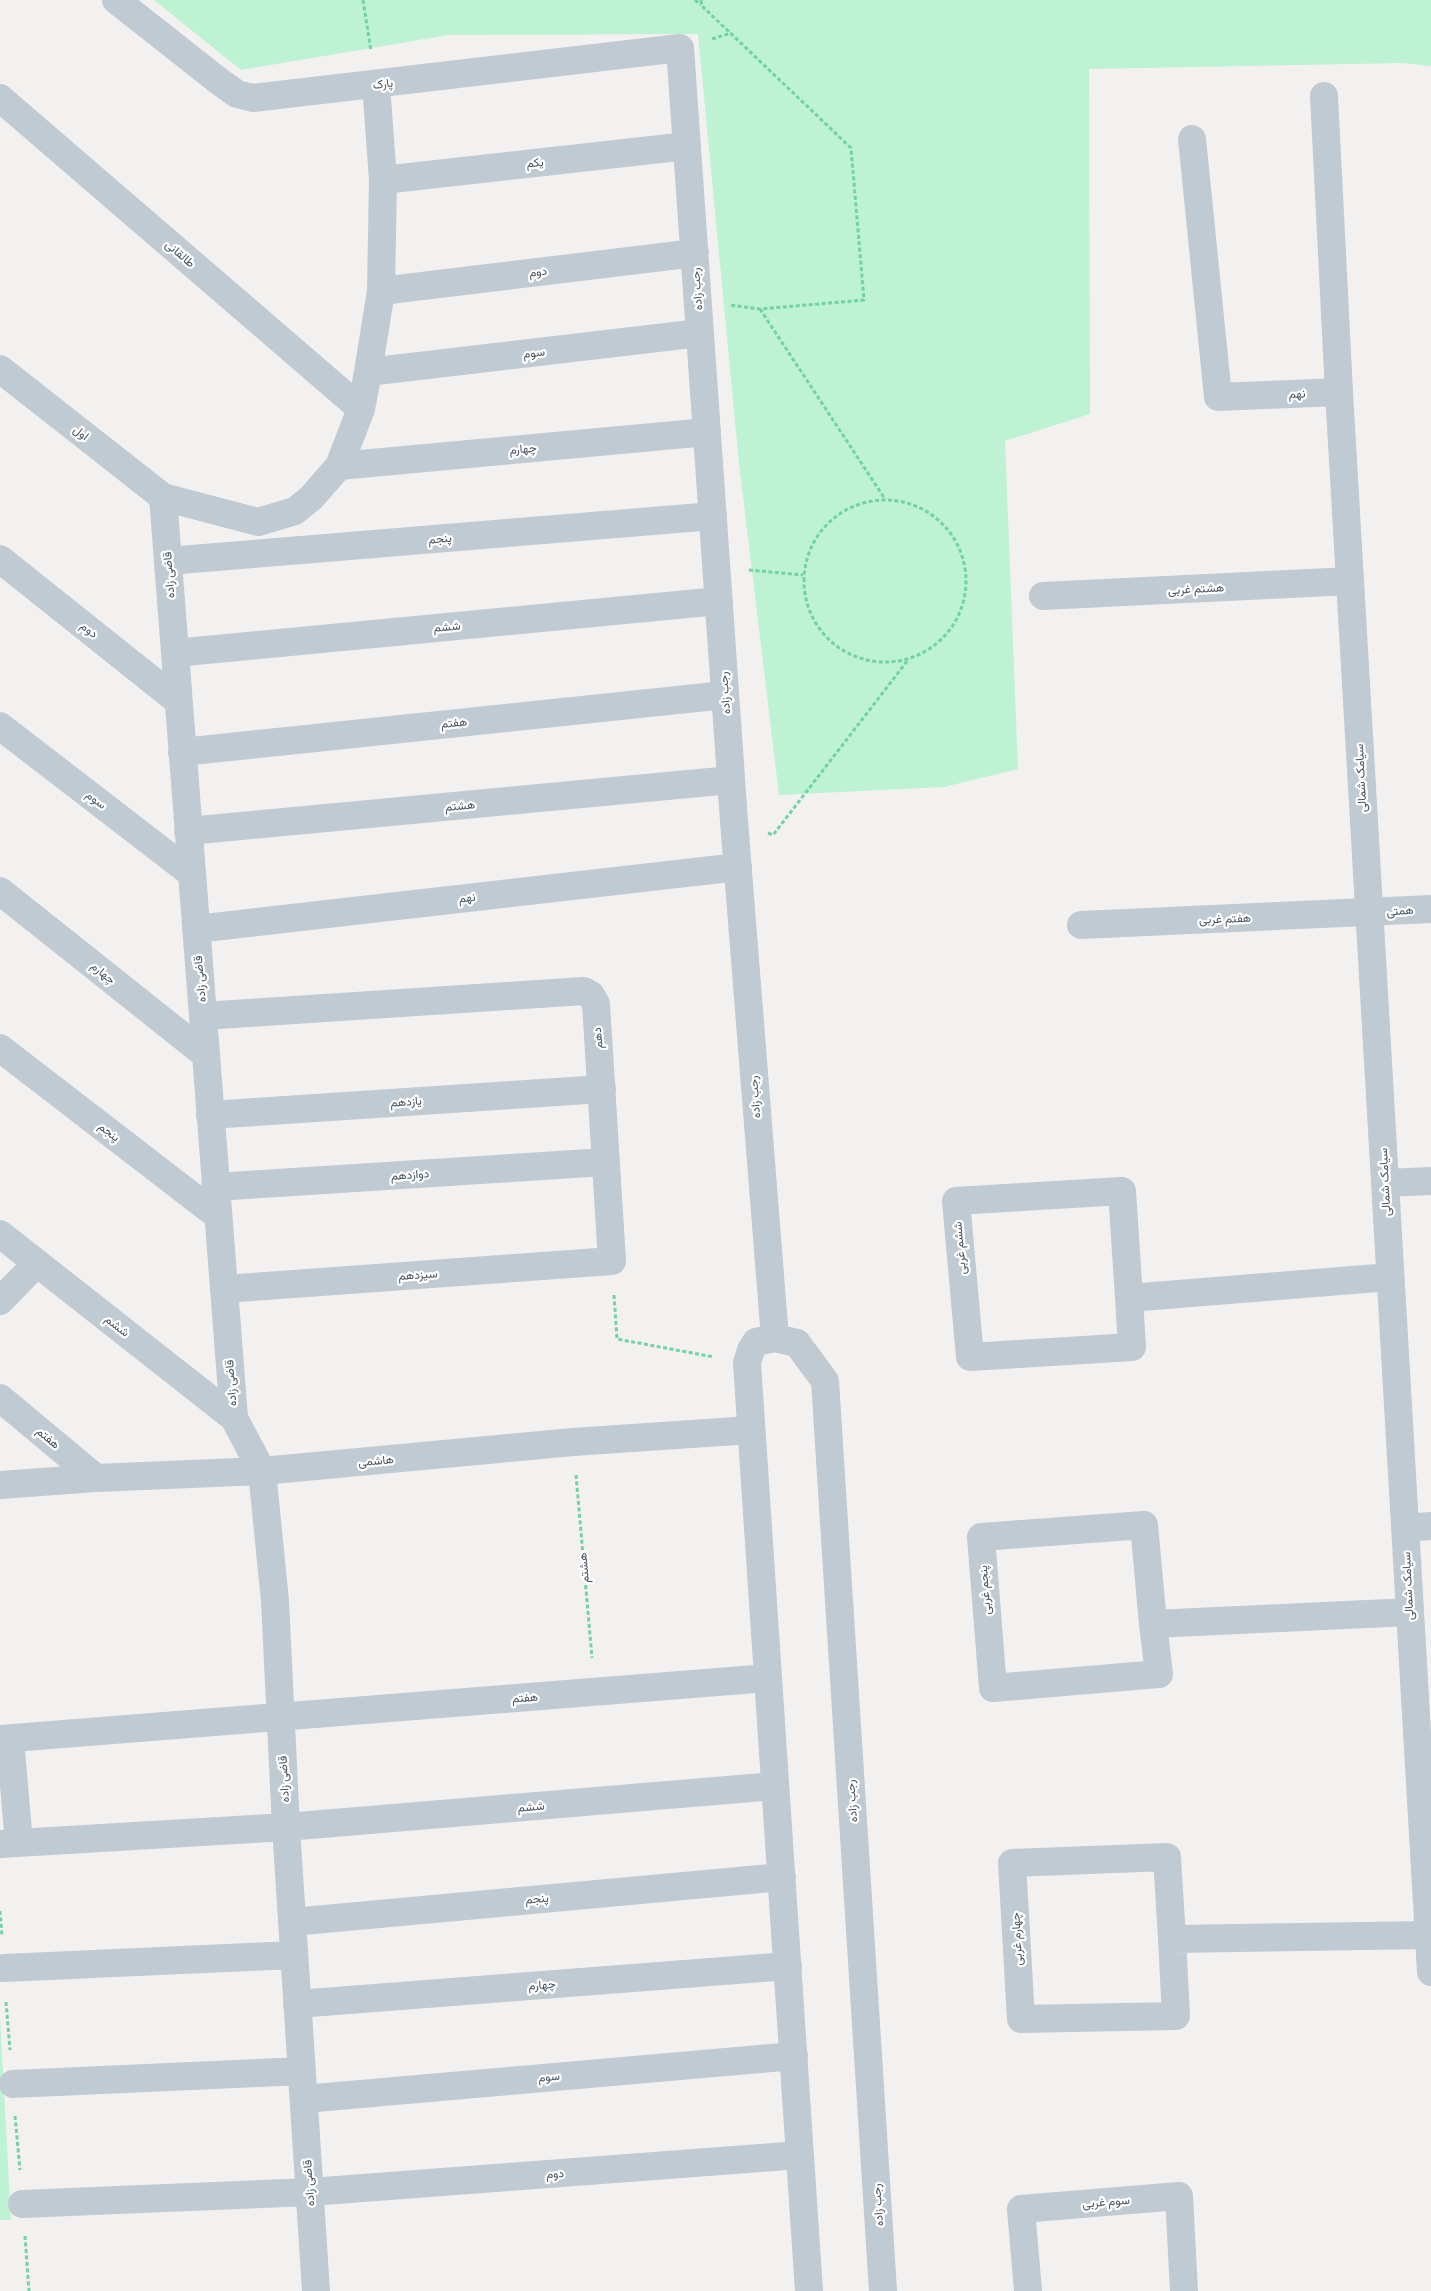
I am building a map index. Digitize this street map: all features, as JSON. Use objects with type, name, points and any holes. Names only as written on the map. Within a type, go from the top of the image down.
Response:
[{"type":"street","name":"پارک","points":[[116,0],[238,94],[253,98],[680,48]]},
{"type":"street","name":"رجب زاده","points":[[680,48],[734,821],[775,1338],[788,1339],[797,1343],[825,1381],[883,2291]]},
{"type":"street","points":[[163,498],[258,522],[295,511],[311,498],[338,466],[361,409],[381,291],[383,180],[376,84]]},
{"type":"street","points":[[1324,96],[1339,392]]},
{"type":"street","name":"طالقانی","points":[[0,98],[361,409]]},
{"type":"street","name":"نهم","points":[[1192,139],[1218,396],[1339,392]]},
{"type":"street","name":"یکم","points":[[383,180],[687,146]]},
{"type":"street","name":"دوم","points":[[381,291],[695,253]]},
{"type":"street","name":"سوم","points":[[368,372],[700,334]]},
{"type":"street","name":"اول","points":[[0,369],[163,498]]},
{"type":"street","name":"سیامک شمالی","points":[[1339,392],[1390,1277],[1418,1527],[1410,1612],[1428,1866],[1431,1972]]},
{"type":"street","name":"چهارم","points":[[338,466],[707,432]]},
{"type":"street","name":"قاضی زاده","points":[[163,498],[234,1418],[262,1471],[275,1601],[286,1828],[316,2291]]},
{"type":"street","name":"پنجم","points":[[168,561],[713,516]]},
{"type":"street","name":"دوم","points":[[0,559],[178,701]]},
{"type":"street","name":"هشتم غربی","points":[[1043,596],[1350,581]]},
{"type":"street","name":"ششم","points":[[175,653],[719,601]]},
{"type":"street","name":"هفتم","points":[[182,752],[725,695]]},
{"type":"street","name":"سوم","points":[[0,726],[192,874]]},
{"type":"street","name":"هشتم","points":[[188,831],[732,780]]},
{"type":"street","name":"نهم","points":[[196,930],[738,867]]},
{"type":"street","name":"چهارم","points":[[0,890],[206,1055]]},
{"type":"street","name":"همتی","points":[[1369,913],[1431,909]]},
{"type":"street","name":"هفتم غربی","points":[[1080,925],[1369,913]]},
{"type":"street","name":"دهم","points":[[203,1016],[584,991],[591,995],[596,1004],[612,1262]]},
{"type":"street","name":"پنجم","points":[[0,1048],[218,1216]]},
{"type":"street","name":"یازدهم","points":[[210,1115],[602,1089]]},
{"type":"street","name":"دوازدهم","points":[[216,1187],[605,1162]]},
{"type":"street","points":[[1385,1184],[1431,1181]]},
{"type":"street","name":"ششم غربی","points":[[1122,1190],[1129,1298],[1132,1347],[970,1357],[956,1201],[1122,1190]]},
{"type":"street","name":"ششم","points":[[0,1234],[234,1418]]},
{"type":"street","name":"سیزدهم","points":[[224,1289],[612,1262]]},
{"type":"street","points":[[0,1301],[37,1263]]},
{"type":"street","points":[[1129,1298],[1390,1277]]},
{"type":"street","points":[[775,1338],[756,1342],[747,1362],[809,2291]]},
{"type":"street","name":"هفتم","points":[[0,1398],[96,1478]]},
{"type":"street","name":"هاشمی","points":[[0,1484],[262,1471],[573,1442],[752,1430]]},
{"type":"street","name":"پنجم غربی","points":[[1144,1525],[1153,1624],[1158,1674],[993,1688],[981,1537],[1144,1525]]},
{"type":"street","points":[[1153,1624],[1410,1612]]},
{"type":"street","name":"هفتم","points":[[5,1739],[281,1715],[595,1693],[768,1678]]},
{"type":"street","points":[[5,1739],[10,1844]]},
{"type":"street","name":"ششم","points":[[10,1844],[286,1828],[776,1786]]},
{"type":"street","name":"چهارم غربی","points":[[1167,1857],[1172,1939],[1176,2016],[1021,2019],[1012,1863],[1167,1857]]},
{"type":"street","name":"پنجم","points":[[292,1922],[782,1877]]},
{"type":"street","points":[[1172,1939],[1429,1935]]},
{"type":"street","points":[[4,1968],[294,1955]]},
{"type":"street","name":"چهارم","points":[[297,2004],[788,1966]]},
{"type":"street","name":"سوم","points":[[304,2099],[794,2056]]},
{"type":"street","points":[[12,2084],[302,2072]]},
{"type":"street","name":"دوم","points":[[22,2204],[310,2192],[800,2155]]},
{"type":"street","name":"سوم غربی","points":[[1028,2291],[1021,2209],[1179,2196],[1184,2291]]},
{"type":"path","points":[[364,0],[376,84]]},
{"type":"path","points":[[695,0],[851,148],[864,300],[760,309],[698,300]]},
{"type":"path","points":[[701,0],[702,6]]},
{"type":"path","points":[[760,309],[886,499]]},
{"type":"path","points":[[886,499],[919,507],[946,527],[963,557],[966,590],[956,621],[936,645],[908,659],[876,662],[846,652],[822,632],[807,605],[803,575],[811,545],[829,521],[855,505],[886,499]]},
{"type":"path","points":[[717,567],[803,575]]},
{"type":"path","points":[[734,821],[773,835],[908,659]]},
{"type":"path","points":[[612,1262],[617,1339],[747,1362]]},
{"type":"path","name":"هشتم","points":[[573,1442],[595,1693]]},
{"type":"path","points":[[0,2012],[7,2013]]},
{"type":"path","points":[[22,2204],[29,2291]]},
{"type":"green space","points":[[154,0],[1431,0],[1431,66],[1402,63],[1089,69],[1090,414],[1005,441],[1018,769],[944,787],[779,795],[739,463],[698,34],[448,35],[241,70]]},
{"type":"green space","points":[[0,2018],[11,2220],[0,2220]]}]
